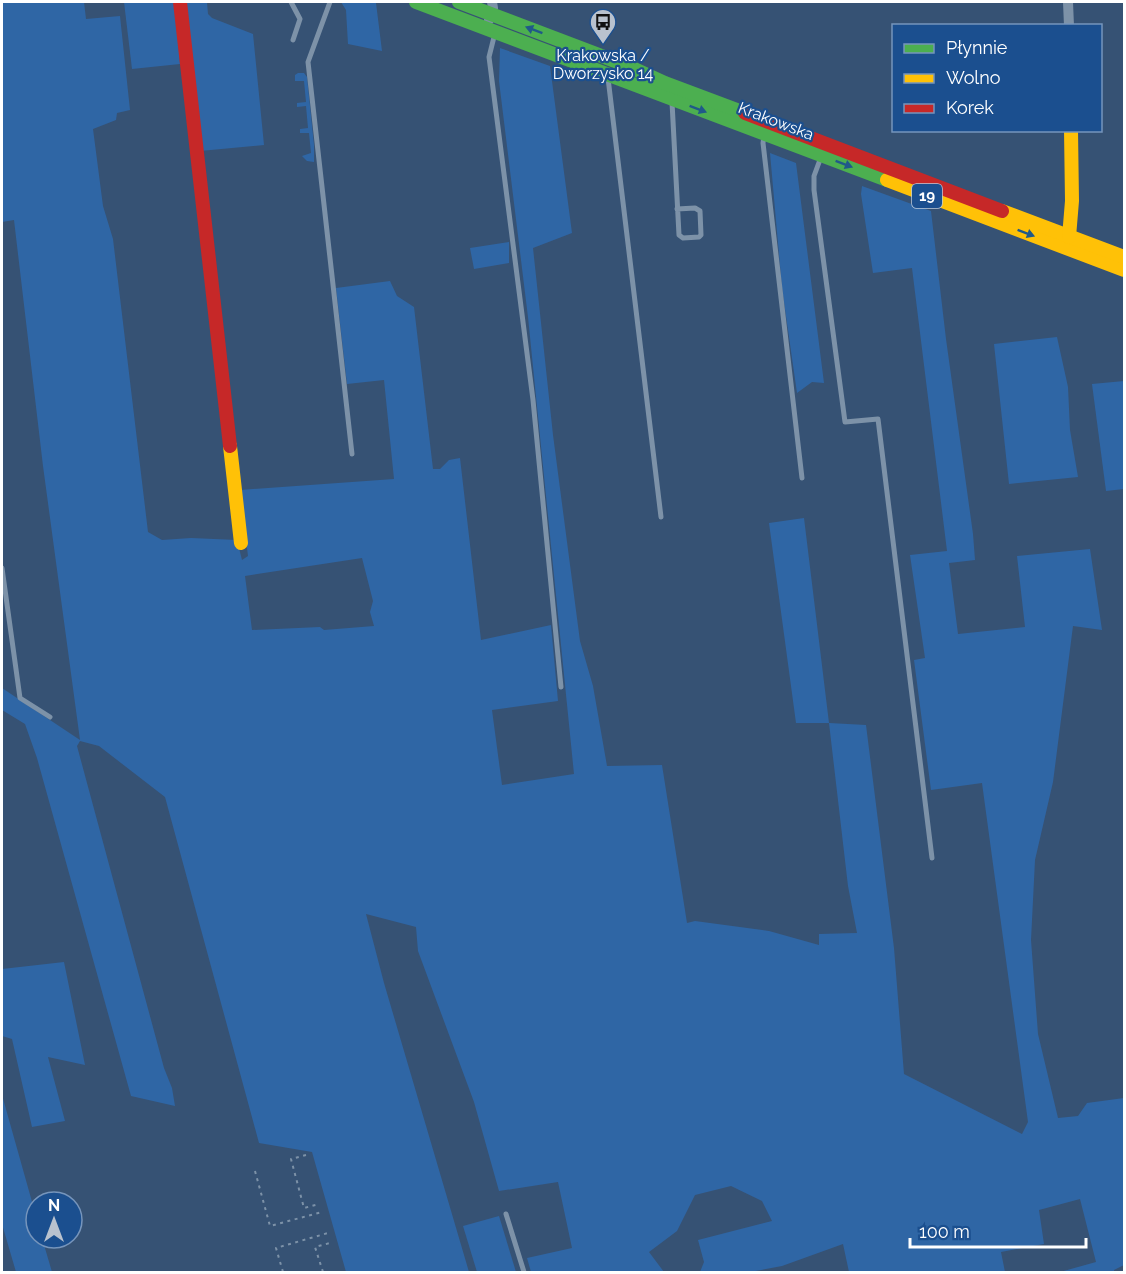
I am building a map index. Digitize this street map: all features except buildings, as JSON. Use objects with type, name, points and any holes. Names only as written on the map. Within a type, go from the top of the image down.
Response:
[{"type":"main road","points":[[180,2],[241,543]]},
{"type":"main road","name":"Krakowska","points":[[416,2],[1125,270]]},
{"type":"main road","name":"Krakowska","points":[[459,2],[492,8],[665,83],[1125,257]]},
{"type":"main road","points":[[1069,237],[1072,201],[1071,132]]},
{"type":"street","points":[[1068,2],[1069,24]]},
{"type":"street","points":[[491,30],[492,8]]},
{"type":"lane","points":[[291,2],[300,19],[293,40]]},
{"type":"lane","points":[[330,2],[308,62],[352,453]]},
{"type":"lane","points":[[491,30],[489,57],[533,400],[561,687]]},
{"type":"lane","points":[[607,74],[661,517]]},
{"type":"lane","points":[[672,99],[677,209],[679,235],[684,238],[699,237],[701,235],[700,211],[695,208],[677,209]]},
{"type":"lane","points":[[765,134],[763,142],[802,478]]},
{"type":"lane","points":[[822,156],[814,176],[814,190],[845,422],[878,419],[932,858]]},
{"type":"lane","points":[[2,568],[20,698],[50,717]]},
{"type":"lane","points":[[506,1214],[524,1272]]},
{"type":"path","points":[[306,1155],[291,1159],[304,1208],[319,1204]]},
{"type":"path","points":[[255,1171],[270,1226],[322,1212]]},
{"type":"path","points":[[283,1272],[276,1248],[328,1233]]},
{"type":"path","points":[[322,1272],[315,1247],[330,1243]]},
{"type":"shaded area","points":[[2,2],[84,2],[86,19],[120,16],[130,110],[117,113],[116,120],[93,129],[103,206],[113,239],[148,532],[162,540],[191,538],[237,540],[242,560],[248,556],[240,490],[394,479],[384,380],[347,384],[336,288],[390,281],[397,296],[414,307],[433,469],[440,469],[449,460],[460,458],[481,640],[551,625],[558,701],[492,710],[502,785],[574,774],[528,317],[499,81],[500,48],[550,66],[572,233],[533,248],[553,435],[580,641],[593,686],[607,766],[662,765],[687,923],[695,921],[769,931],[819,945],[819,934],[857,933],[848,886],[829,723],[866,725],[894,948],[904,1074],[1022,1134],[1028,1122],[982,783],[931,790],[914,660],[925,658],[910,555],[947,551],[912,268],[873,273],[861,194],[862,186],[931,211],[975,560],[949,563],[958,634],[1025,627],[1017,556],[1090,549],[1102,630],[1073,626],[1053,782],[1035,860],[1031,940],[1038,1034],[1058,1118],[1078,1116],[1087,1103],[1124,1098],[1124,1265],[1114,1272],[1060,1272],[1096,1262],[1080,1199],[1039,1210],[1044,1244],[1001,1252],[1005,1272],[849,1272],[843,1244],[782,1266],[750,1272],[700,1272],[704,1262],[698,1240],[772,1221],[762,1201],[731,1186],[695,1195],[677,1231],[649,1252],[664,1272],[531,1272],[527,1258],[572,1248],[558,1182],[499,1191],[474,1102],[418,951],[416,927],[366,914],[469,1272],[346,1272],[312,1152],[259,1143],[165,797],[99,746],[80,741],[77,746],[164,1068],[172,1088],[175,1106],[131,1096],[37,758],[25,724],[2,710],[2,688],[80,740],[43,466],[14,220],[2,222]],"holes":[[[362,558],[373,601],[370,612],[374,626],[324,630],[320,627],[252,630],[245,576]]]},
{"type":"shaded area","points":[[124,2],[175,2],[180,64],[132,69]]},
{"type":"shaded area","points":[[184,2],[207,2],[208,14],[212,18],[253,34],[264,145],[200,151]]},
{"type":"shaded area","points":[[341,2],[376,3],[382,51],[348,44],[346,10]]},
{"type":"shaded area","points":[[304,73],[307,77],[314,162],[307,161],[302,156],[311,153],[309,133],[300,133],[300,129],[308,128],[306,106],[297,107],[297,103],[306,102],[304,81],[295,81],[295,75]]},
{"type":"shaded area","points":[[770,153],[796,163],[824,383],[812,382],[797,393],[782,288]]},
{"type":"shaded area","points":[[509,242],[509,263],[474,269],[470,248]]},
{"type":"shaded area","points":[[1057,337],[1068,387],[1070,430],[1078,477],[1009,484],[994,344]]},
{"type":"shaded area","points":[[1124,381],[1124,489],[1106,491],[1092,384]]},
{"type":"shaded area","points":[[804,518],[829,723],[796,723],[769,523]]},
{"type":"shaded area","points":[[64,962],[85,1065],[48,1057],[65,1121],[32,1127],[12,1039],[2,1036],[2,969]]},
{"type":"shaded area","points":[[2,1095],[29,1190],[24,1190],[24,1250],[46,1250],[52,1272],[16,1272],[2,1224]]},
{"type":"shaded area","points":[[499,1216],[516,1272],[477,1272],[463,1226]]},
{"type":"traffic: fast","points":[[416,2],[887,180]]},
{"type":"traffic: fast","points":[[459,2],[745,113]]},
{"type":"traffic: slow","points":[[1069,237],[1072,201],[1071,132]]},
{"type":"traffic: slow","points":[[887,180],[1124,270]]},
{"type":"traffic: slow","points":[[1002,211],[1124,257]]},
{"type":"traffic: slow","points":[[230,446],[241,543]]},
{"type":"traffic: jam","points":[[180,2],[230,446]]},
{"type":"traffic: jam","points":[[745,113],[1002,211]]},
{"type":"place","name":"Krakowska / Dworzysko 14","points":[[603,45]]}]
